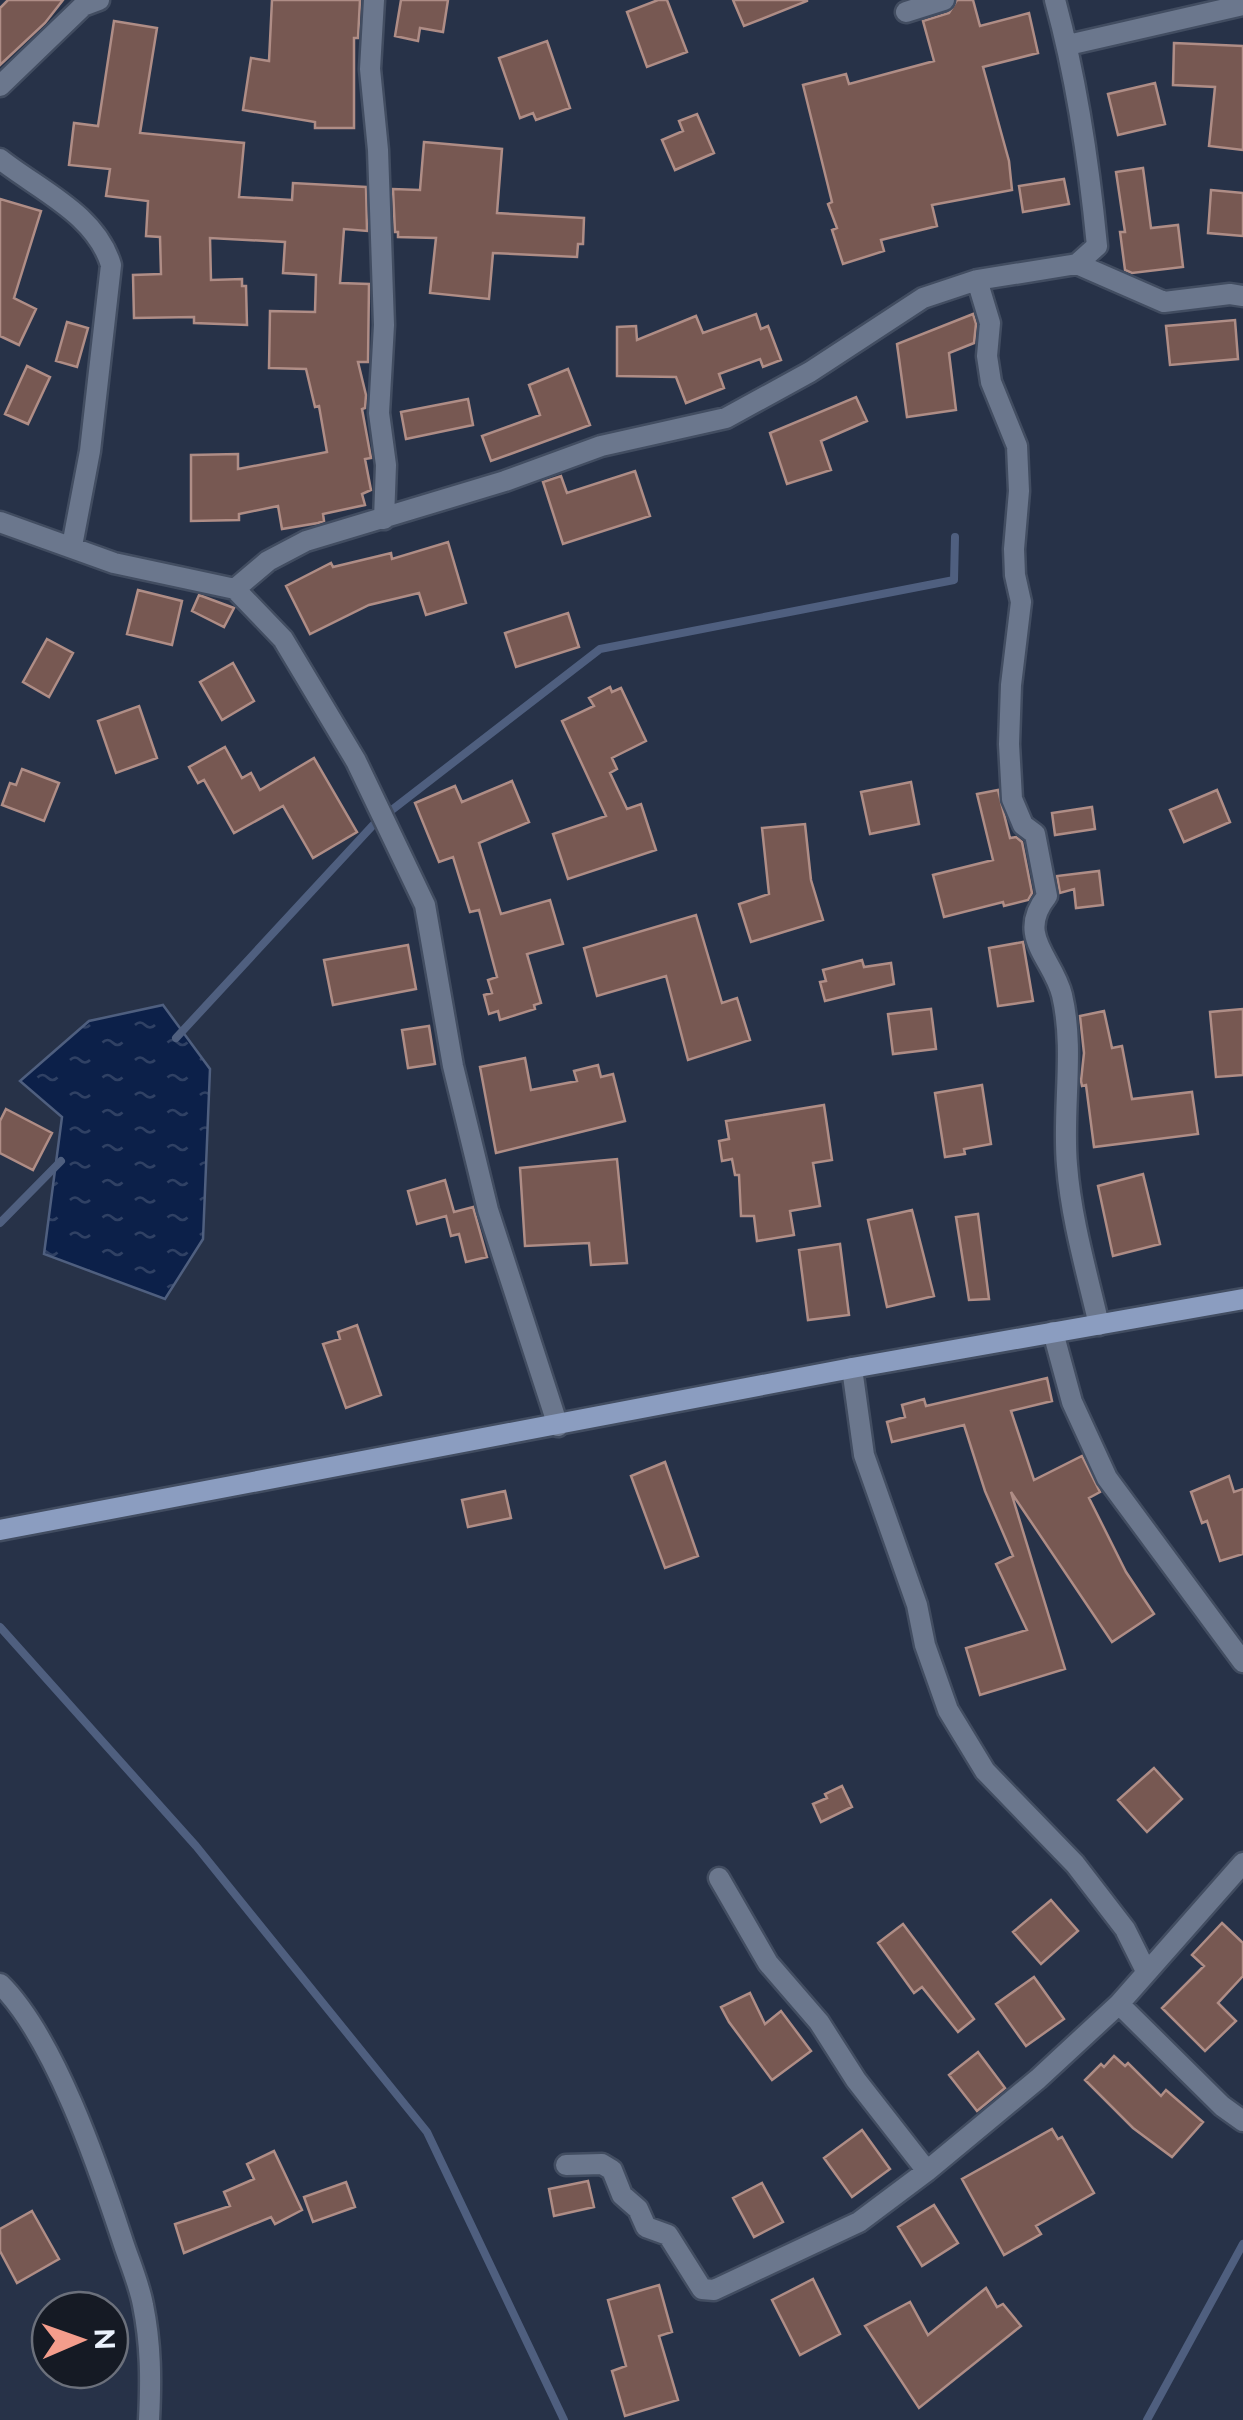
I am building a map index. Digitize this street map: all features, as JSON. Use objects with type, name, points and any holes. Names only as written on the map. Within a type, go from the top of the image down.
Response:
[{"type":"main road","points":[[0,1530],[852,1368],[1243,1300]]},
{"type":"street","points":[[0,86],[83,6],[99,0]]},
{"type":"street","points":[[374,0],[370,69],[378,150],[384,325],[378,413],[386,465],[384,519]]},
{"type":"street","points":[[906,12],[944,0]]},
{"type":"street","points":[[1055,0],[1068,46],[1091,182],[1097,246],[1077,264]]},
{"type":"street","points":[[1068,46],[1243,5]]},
{"type":"street","points":[[0,159],[84,220],[105,246],[111,264],[90,451],[72,546]]},
{"type":"street","points":[[235,589],[268,562],[306,540],[384,519],[602,446],[726,418],[810,372],[923,298],[977,280],[1077,264],[1164,302],[1243,296]]},
{"type":"street","points":[[977,280],[990,323],[987,356],[991,382],[1017,446],[1019,491],[1014,549],[1021,602],[1011,686],[1012,799],[1023,826],[1035,834],[1048,896],[1038,908],[1034,924],[1038,946],[1062,993],[1067,1166],[1080,1248],[1099,1324]]},
{"type":"street","points":[[0,522],[114,563],[235,589],[283,639],[356,761],[425,905],[454,1066],[488,1210],[558,1426]]},
{"type":"street","points":[[1054,1332],[1072,1402],[1107,1478],[1243,1662]]},
{"type":"street","points":[[852,1368],[864,1454],[948,1710],[985,1772],[1074,1864],[1115,1916],[1146,1970]]},
{"type":"street","points":[[566,2165],[602,2164],[612,2170],[622,2194],[638,2209],[646,2227],[668,2235],[702,2289],[714,2290],[860,2222],[927,2171],[1038,2080],[1119,2004],[1243,1863]]},
{"type":"street","points":[[719,1878],[768,1963],[819,2022],[866,2093],[927,2171]]},
{"type":"street","points":[[0,1984],[17,2000],[52,2061],[106,2190],[143,2302],[152,2360],[149,2420]]},
{"type":"street","points":[[1119,2004],[1222,2106],[1243,2121]]},
{"type":"water","points":[[163,1005],[210,1069],[203,1239],[165,1299],[44,1254],[62,1117],[20,1081],[89,1021]]},
{"type":"building","points":[[8,0],[63,0],[45,23],[0,65],[0,8]]},
{"type":"building","points":[[272,0],[360,0],[358,38],[354,38],[354,128],[315,128],[315,122],[243,110],[251,58],[269,61]]},
{"type":"building","points":[[401,0],[448,0],[443,32],[420,28],[418,41],[395,36]]},
{"type":"building","points":[[667,0],[687,52],[647,67],[627,12]]},
{"type":"building","points":[[733,0],[807,0],[807,1],[744,26]]},
{"type":"building","points":[[957,0],[973,0],[980,26],[1029,13],[1038,53],[983,67],[1009,161],[1012,190],[932,205],[937,226],[881,240],[884,251],[843,264],[832,230],[837,228],[828,204],[832,202],[803,85],[846,74],[849,84],[934,61],[923,21],[949,13]]},
{"type":"building","points":[[114,21],[157,28],[140,133],[244,143],[239,197],[292,200],[293,183],[366,187],[367,231],[344,229],[340,283],[369,284],[368,362],[358,362],[366,395],[362,409],[371,458],[365,459],[371,490],[362,494],[365,505],[323,514],[324,521],[318,523],[282,529],[278,506],[239,514],[239,520],[191,521],[191,455],[238,454],[238,469],[327,452],[319,406],[315,407],[306,369],[269,368],[270,311],[315,312],[316,275],[283,273],[285,242],[210,238],[211,280],[242,279],[242,286],[246,286],[247,325],[194,323],[194,317],[134,318],[133,275],[161,274],[160,237],[146,236],[148,201],[106,196],[110,169],[69,165],[74,123],[98,126]]},
{"type":"building","points":[[547,41],[570,108],[536,120],[533,113],[520,118],[499,58]]},
{"type":"building","points":[[1174,43],[1243,46],[1243,150],[1209,146],[1215,87],[1173,85]]},
{"type":"building","points":[[1155,83],[1165,124],[1118,135],[1108,94]]},
{"type":"building","points":[[697,114],[714,153],[675,170],[662,140],[683,131],[679,121]]},
{"type":"building","points":[[424,142],[502,149],[497,213],[584,218],[583,244],[578,244],[577,257],[493,253],[489,299],[430,293],[436,238],[398,237],[393,189],[420,190]]},
{"type":"building","points":[[1143,168],[1151,228],[1178,225],[1183,267],[1132,273],[1125,270],[1120,232],[1125,232],[1116,172]]},
{"type":"building","points":[[1064,179],[1069,204],[1023,212],[1019,186]]},
{"type":"building","points":[[1211,190],[1243,193],[1243,236],[1208,233]]},
{"type":"building","points":[[0,199],[41,211],[14,298],[36,309],[19,345],[0,336]]},
{"type":"building","points":[[756,314],[761,329],[768,326],[781,360],[763,367],[760,359],[719,374],[724,388],[686,403],[676,377],[617,376],[617,327],[636,326],[637,340],[696,316],[703,333]]},
{"type":"building","points":[[973,314],[974,343],[949,353],[956,410],[907,417],[897,344]]},
{"type":"building","points":[[1235,320],[1238,359],[1170,365],[1166,326]]},
{"type":"building","points":[[67,322],[88,328],[77,367],[56,361]]},
{"type":"building","points":[[27,366],[50,377],[28,424],[5,414]]},
{"type":"building","points":[[568,369],[590,425],[491,461],[482,436],[540,415],[529,385]]},
{"type":"building","points":[[856,397],[867,421],[821,441],[831,470],[787,484],[770,433]]},
{"type":"building","points":[[468,399],[473,425],[406,439],[401,412]]},
{"type":"building","points":[[635,471],[650,516],[563,544],[543,482],[561,476],[567,493]]},
{"type":"building","points":[[448,542],[466,603],[426,615],[419,593],[369,605],[310,634],[286,586],[331,563],[333,567],[391,553],[392,559]]},
{"type":"building","points":[[138,590],[182,601],[172,645],[127,634]]},
{"type":"building","points":[[199,595],[234,608],[224,627],[192,611]]},
{"type":"building","points":[[568,613],[579,647],[516,667],[505,633]]},
{"type":"building","points":[[47,639],[73,653],[49,697],[23,682]]},
{"type":"building","points":[[233,663],[254,701],[222,720],[200,682]]},
{"type":"building","points":[[610,687],[612,692],[621,688],[646,741],[612,758],[617,769],[610,773],[627,809],[641,804],[656,850],[568,879],[553,834],[606,816],[562,721],[594,706],[589,698]]},
{"type":"building","points":[[139,706],[157,758],[116,773],[98,721]]},
{"type":"building","points":[[225,747],[242,778],[251,773],[260,790],[314,758],[357,832],[313,858],[283,806],[234,833],[204,780],[198,783],[189,767]]},
{"type":"building","points":[[22,769],[59,783],[44,821],[2,805],[10,783],[16,785]]},
{"type":"building","points":[[512,781],[529,822],[479,843],[501,914],[550,900],[563,944],[527,954],[541,1003],[534,1005],[535,1009],[500,1020],[498,1011],[489,1014],[484,995],[492,993],[488,980],[497,977],[479,910],[470,912],[453,857],[439,862],[415,803],[455,786],[462,802]]},
{"type":"building","points":[[911,782],[919,824],[870,834],[861,792]]},
{"type":"building","points":[[998,790],[1010,838],[1022,842],[1032,893],[1028,900],[944,917],[933,875],[993,860],[977,794]]},
{"type":"building","points":[[1217,790],[1230,822],[1184,842],[1170,810]]},
{"type":"building","points":[[1092,807],[1095,829],[1055,835],[1052,813]]},
{"type":"building","points":[[805,824],[811,880],[823,920],[751,942],[739,904],[769,894],[762,828]]},
{"type":"building","points":[[1099,871],[1103,905],[1076,908],[1074,889],[1060,893],[1057,876]]},
{"type":"building","points":[[696,915],[722,1003],[737,998],[750,1040],[688,1060],[666,976],[597,996],[584,948]]},
{"type":"building","points":[[1023,942],[1033,1001],[998,1006],[989,948]]},
{"type":"building","points":[[408,945],[416,989],[333,1005],[324,960]]},
{"type":"building","points":[[862,960],[864,967],[891,963],[894,984],[825,1001],[820,982],[826,981],[823,970]]},
{"type":"building","points":[[931,1009],[936,1049],[893,1054],[888,1014]]},
{"type":"building","points":[[1243,1009],[1243,1075],[1216,1077],[1210,1012]]},
{"type":"building","points":[[1104,1011],[1112,1048],[1122,1046],[1132,1099],[1192,1092],[1198,1134],[1094,1147],[1086,1085],[1082,1086],[1081,1081],[1084,1053],[1080,1016]]},
{"type":"building","points":[[429,1026],[435,1064],[408,1068],[402,1030]]},
{"type":"building","points":[[525,1058],[531,1090],[577,1081],[574,1071],[598,1065],[601,1077],[613,1074],[625,1121],[496,1153],[480,1067]]},
{"type":"building","points":[[982,1085],[991,1144],[945,1157],[935,1093]]},
{"type":"building","points":[[824,1105],[832,1160],[813,1163],[820,1206],[790,1211],[794,1235],[757,1241],[754,1216],[741,1216],[739,1175],[735,1175],[732,1159],[722,1161],[719,1141],[729,1139],[726,1121]]},
{"type":"building","points":[[6,1109],[52,1133],[33,1170],[0,1153],[0,1121]]},
{"type":"building","points":[[617,1159],[627,1263],[591,1265],[589,1243],[525,1246],[520,1168]]},
{"type":"building","points":[[1143,1174],[1160,1244],[1113,1256],[1098,1186]]},
{"type":"building","points":[[445,1180],[454,1212],[473,1207],[487,1257],[466,1262],[459,1234],[451,1236],[446,1216],[417,1224],[408,1191]]},
{"type":"building","points":[[912,1210],[934,1296],[887,1307],[868,1220]]},
{"type":"building","points":[[978,1214],[989,1299],[969,1300],[956,1217]]},
{"type":"building","points":[[840,1244],[849,1315],[808,1320],[799,1250]]},
{"type":"building","points":[[357,1325],[381,1395],[346,1408],[323,1344],[340,1339],[338,1332]]},
{"type":"building","points":[[1047,1378],[1052,1401],[1011,1411],[1034,1480],[1082,1456],[1100,1492],[1089,1498],[1126,1572],[1154,1614],[1112,1642],[1011,1492],[1065,1669],[980,1695],[966,1648],[1027,1630],[996,1564],[1013,1556],[985,1491],[964,1425],[892,1442],[887,1422],[905,1417],[902,1405],[924,1399],[926,1406]]},
{"type":"building","points":[[665,1462],[698,1556],[665,1568],[631,1476]]},
{"type":"building","points":[[1229,1476],[1234,1492],[1243,1489],[1243,1554],[1220,1561],[1207,1521],[1202,1523],[1191,1492]]},
{"type":"building","points":[[505,1491],[511,1518],[468,1527],[462,1500]]},
{"type":"building","points":[[1154,1768],[1182,1799],[1147,1832],[1118,1800]]},
{"type":"building","points":[[842,1786],[852,1807],[821,1822],[813,1804]]},
{"type":"building","points":[[1051,1900],[1078,1931],[1041,1964],[1013,1932]]},
{"type":"building","points":[[1222,1923],[1243,1943],[1243,1976],[1218,2003],[1236,2021],[1205,2051],[1162,2008],[1204,1966],[1192,1955]]},
{"type":"building","points":[[903,1924],[974,2019],[958,2032],[922,1987],[914,1993],[878,1943]]},
{"type":"building","points":[[1034,1977],[1064,2019],[1026,2046],[996,2004]]},
{"type":"building","points":[[750,1993],[765,2024],[781,2011],[811,2051],[772,2080],[721,2007]]},
{"type":"building","points":[[978,2052],[1005,2088],[977,2111],[949,2075]]},
{"type":"building","points":[[1114,2056],[1125,2066],[1128,2063],[1161,2096],[1166,2090],[1203,2122],[1172,2157],[1133,2128],[1085,2080]]},
{"type":"building","points":[[1052,2129],[1058,2139],[1062,2137],[1094,2193],[1036,2226],[1041,2234],[1004,2255],[962,2179]]},
{"type":"building","points":[[862,2130],[890,2169],[852,2197],[824,2158]]},
{"type":"building","points":[[274,2151],[302,2210],[275,2224],[271,2217],[184,2253],[175,2224],[230,2206],[224,2192],[254,2179],[247,2164]]},
{"type":"building","points":[[588,2181],[594,2207],[554,2216],[549,2189]]},
{"type":"building","points":[[346,2182],[355,2207],[313,2222],[304,2197]]},
{"type":"building","points":[[762,2183],[783,2222],[754,2237],[733,2198]]},
{"type":"building","points":[[934,2205],[958,2243],[922,2266],[898,2227]]},
{"type":"building","points":[[32,2211],[59,2259],[17,2283],[0,2251],[0,2229]]},
{"type":"building","points":[[813,2279],[840,2334],[800,2355],[772,2300]]},
{"type":"building","points":[[659,2285],[672,2332],[659,2336],[678,2400],[625,2416],[612,2371],[626,2366],[608,2300]]},
{"type":"building","points":[[986,2288],[997,2307],[1003,2304],[1021,2326],[919,2408],[865,2326],[910,2302],[928,2335]]},
{"type":"waterway","points":[[176,1038],[375,823],[600,649],[954,580],[955,537]]},
{"type":"waterway","points":[[0,1223],[61,1161]]},
{"type":"waterway","points":[[0,1627],[196,1846],[427,2132],[564,2420]]},
{"type":"waterway","points":[[1147,2420],[1243,2244]]}]
